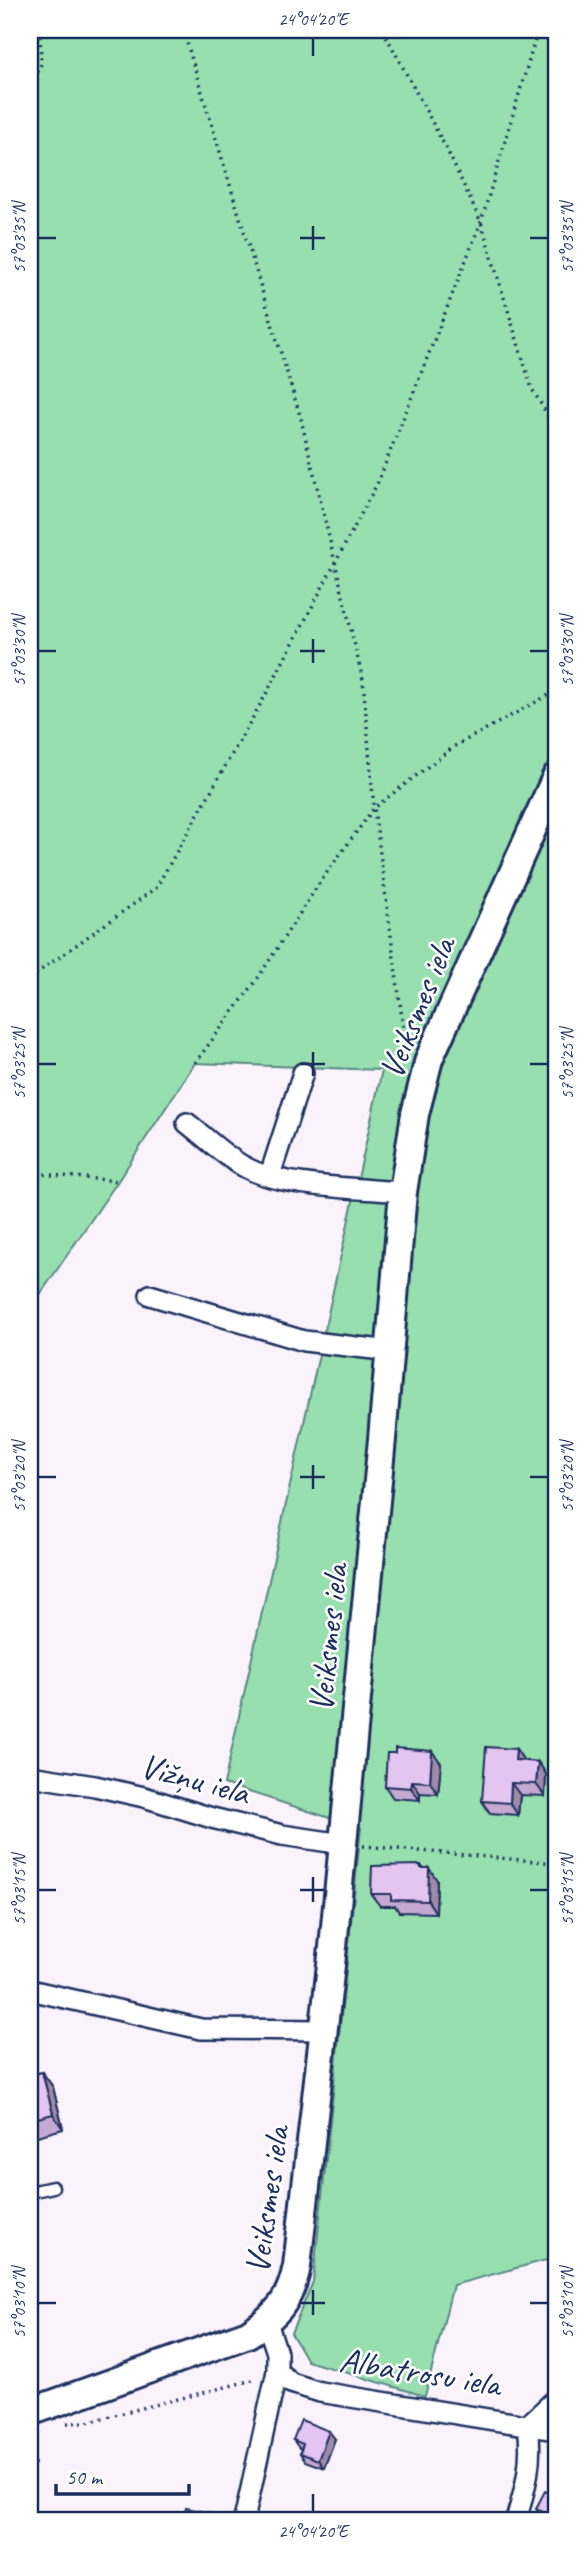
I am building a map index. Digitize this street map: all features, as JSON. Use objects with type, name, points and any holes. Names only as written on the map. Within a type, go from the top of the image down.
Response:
[{"type":"main road","name":"Veiksmes iela","points":[[267,2322],[282,2306],[293,2288],[297,2266],[343,1844],[391,1351],[403,1192],[415,1114],[429,1059],[556,777]]},
{"type":"main road","points":[[32,2403],[228,2342],[267,2322]]},
{"type":"street","points":[[270,1175],[303,1073]]},
{"type":"street","points":[[187,1123],[243,1167],[306,1184],[403,1192]]},
{"type":"street","points":[[150,1295],[304,1341],[391,1351]]},
{"type":"street","name":"Vižņu iela","points":[[30,1776],[144,1797],[212,1818],[282,1835],[343,1844]]},
{"type":"street","points":[[30,1990],[201,2029],[324,2030]]},
{"type":"street","name":"Veiksmes iela","points":[[244,2520],[277,2371],[277,2353],[267,2322]]},
{"type":"street","name":"Albatrosu iela","points":[[277,2371],[291,2383],[320,2392],[556,2430]]},
{"type":"street","points":[[516,2520],[526,2488],[531,2448],[528,2425],[556,2399]]},
{"type":"lane","points":[[30,2192],[53,2187]]},
{"type":"path","points":[[30,92],[41,64],[40,30]]},
{"type":"path","points":[[183,30],[301,418],[362,680],[374,808],[408,1060]]},
{"type":"path","points":[[383,30],[447,150],[481,222],[532,389],[556,429]]},
{"type":"path","points":[[30,978],[156,888],[265,696],[378,482],[481,222],[538,30]]},
{"type":"path","points":[[195,1063],[256,981],[322,879],[374,808],[455,746],[556,691]]},
{"type":"path","points":[[30,1173],[118,1181]]},
{"type":"path","points":[[343,1844],[556,1863]]},
{"type":"path","points":[[64,2423],[87,2421],[247,2383],[277,2371]]},
{"type":"green space","points":[[30,30],[556,30],[556,2269],[546,2260],[453,2285],[425,2396],[307,2361],[291,2333],[313,2282],[361,1828],[224,1784],[382,1070],[195,1063],[30,1309]]},
{"type":"building","points":[[486,1747],[516,1749],[515,1760],[538,1762],[536,1784],[511,1783],[510,1803],[482,1801]]},
{"type":"building","points":[[395,1748],[432,1751],[430,1782],[412,1781],[411,1788],[385,1786],[387,1753],[395,1753]]},
{"type":"building","points":[[421,1865],[421,1868],[429,1868],[428,1901],[391,1900],[391,1894],[371,1894],[372,1866]]},
{"type":"building","points":[[42,2072],[53,2114],[30,2120],[30,2075]]},
{"type":"building","points":[[301,2420],[329,2431],[318,2460],[300,2453],[303,2444],[293,2440]]},
{"type":"building","points":[[550,2490],[556,2493],[556,2518],[536,2508],[545,2491],[549,2493]]},
{"type":"building","points":[[186,2508],[210,2513],[209,2520],[183,2520]]}]
